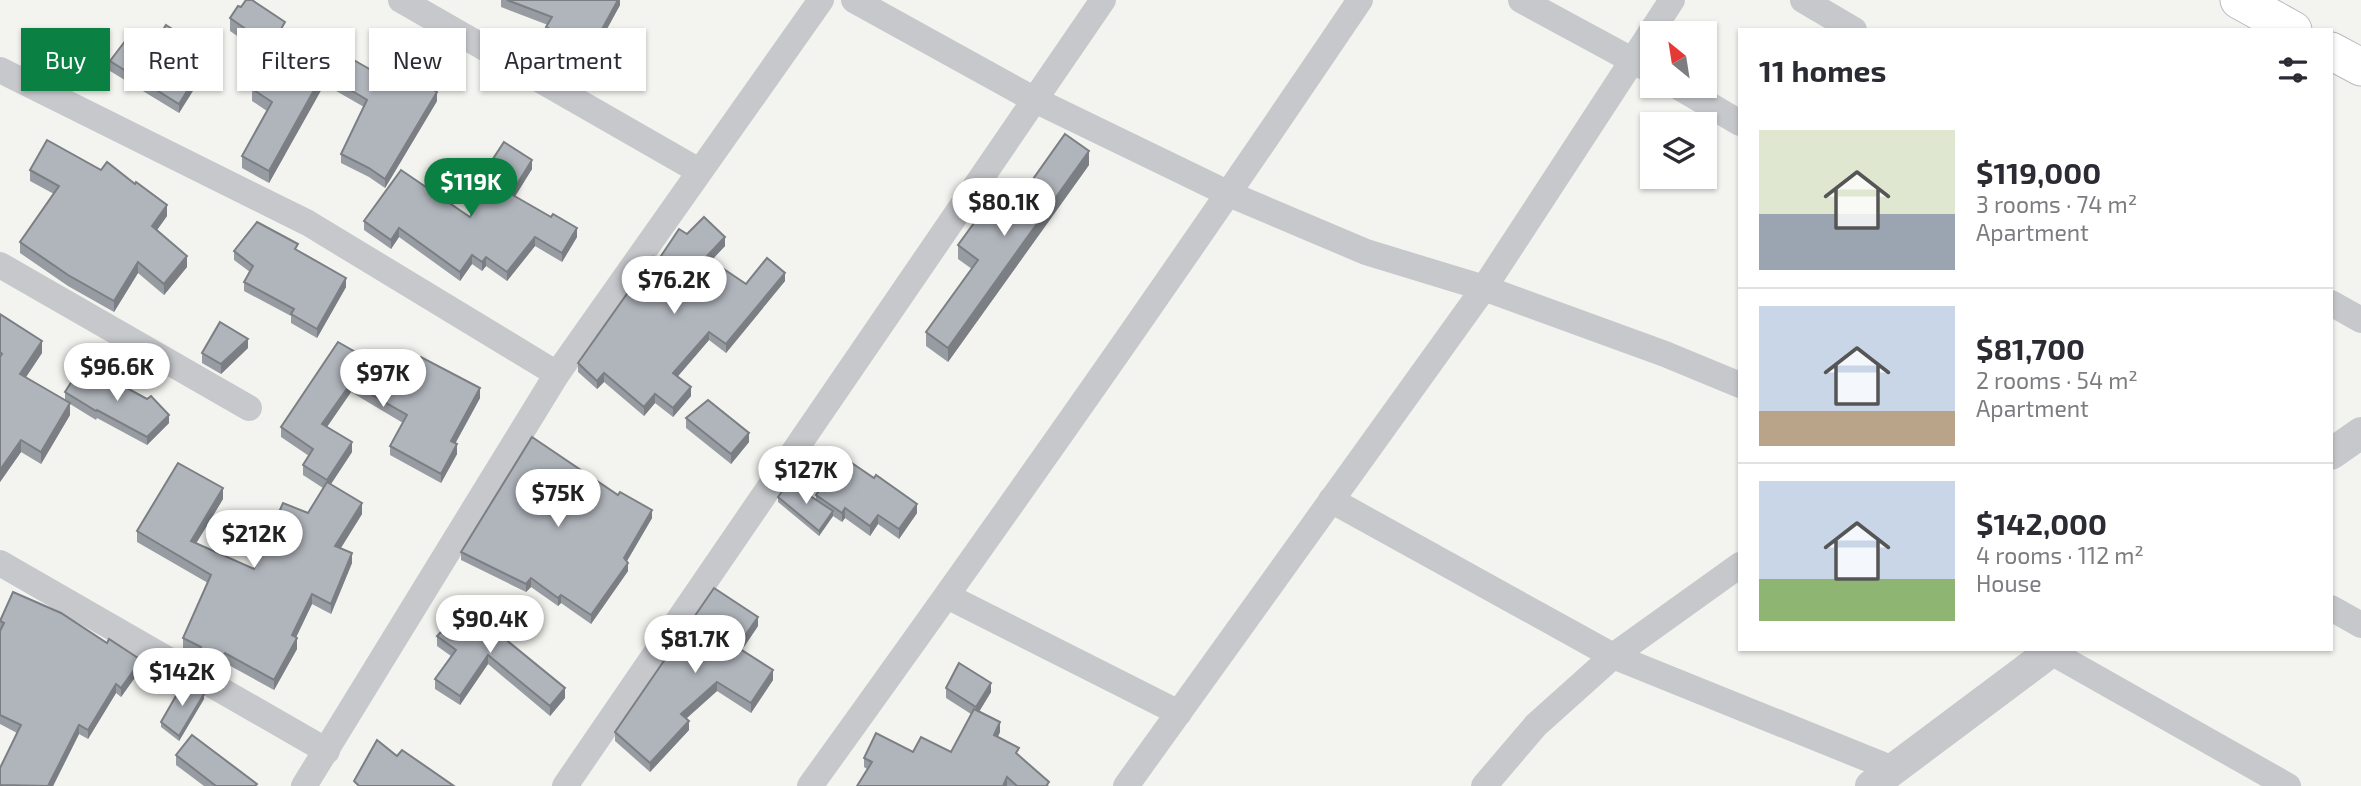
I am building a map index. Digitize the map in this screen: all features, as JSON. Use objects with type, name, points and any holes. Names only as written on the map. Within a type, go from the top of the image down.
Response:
[{"type":"main road","points":[[2239,0],[2289,28]]},
{"type":"main road","points":[[2333,52],[2361,67]]},
{"type":"street","points":[[401,0],[699,171]]},
{"type":"street","points":[[304,786],[557,374],[821,0]]},
{"type":"street","points":[[854,0],[1035,100],[1229,194],[1366,252],[1483,288],[1665,354],[1738,384]]},
{"type":"street","points":[[565,786],[1103,0]]},
{"type":"street","points":[[810,786],[1229,194],[1360,0]]},
{"type":"street","points":[[1521,0],[1640,65]]},
{"type":"street","points":[[1662,21],[1672,0]]},
{"type":"street","points":[[1803,0],[1851,28]]},
{"type":"street","points":[[1126,786],[1640,69]]},
{"type":"street","points":[[0,70],[308,223],[557,374]]},
{"type":"street","points":[[1697,98],[1738,122]]},
{"type":"street","points":[[0,265],[249,408]]},
{"type":"street","points":[[2333,304],[2361,320]]},
{"type":"street","points":[[2333,453],[2361,433]]},
{"type":"street","points":[[1331,500],[1613,656],[1882,778],[2052,651]]},
{"type":"street","points":[[0,563],[327,751]]},
{"type":"street","points":[[1484,786],[1536,725],[1613,656],[1738,566]]},
{"type":"street","points":[[947,596],[1179,713]]},
{"type":"street","points":[[2333,609],[2361,625]]},
{"type":"street","points":[[2055,651],[2288,786]]},
{"type":"building","points":[[246,0],[252,0],[285,22],[282,28],[244,28],[230,18],[238,6],[241,7]]},
{"type":"building","points":[[507,0],[618,0],[603,28],[548,28],[552,17]]},
{"type":"building","points":[[124,43],[124,70],[110,61]]},
{"type":"building","points":[[355,61],[369,69],[369,91],[437,92],[385,179],[341,154],[367,100],[352,91],[355,91]]},
{"type":"building","points":[[158,91],[187,91],[179,104]]},
{"type":"building","points":[[255,91],[314,91],[269,171],[242,156],[272,102]]},
{"type":"building","points":[[1065,134],[1089,151],[948,348],[926,332],[978,260],[958,245],[993,197],[1011,210]]},
{"type":"building","points":[[47,140],[101,170],[107,162],[167,205],[152,226],[187,256],[164,284],[138,262],[114,301],[68,275],[20,242],[59,186],[30,170]]},
{"type":"building","points":[[504,142],[532,160],[511,194],[551,217],[553,214],[577,228],[562,253],[535,237],[507,272],[486,257],[482,262],[472,255],[460,272],[399,228],[391,240],[364,221],[401,170],[470,217],[496,174],[487,168]]},
{"type":"building","points":[[704,217],[725,237],[706,257],[746,284],[767,258],[785,273],[726,344],[709,332],[673,373],[691,387],[673,408],[655,394],[644,407],[604,373],[597,381],[578,363],[653,257],[657,262],[679,229],[687,234]]},
{"type":"building","points":[[257,222],[298,244],[295,249],[346,278],[317,329],[291,314],[294,309],[244,282],[253,266],[234,251]]},
{"type":"building","points":[[0,314],[42,341],[20,374],[70,403],[41,452],[21,440],[0,470],[2,354]]},
{"type":"building","points":[[220,322],[248,339],[221,364],[202,353]]},
{"type":"building","points":[[338,342],[408,382],[421,357],[480,388],[451,441],[457,444],[441,474],[390,446],[407,415],[351,383],[322,424],[352,442],[327,480],[303,465],[313,449],[281,427]]},
{"type":"building","points":[[81,367],[113,386],[116,382],[147,399],[151,396],[169,415],[147,437],[96,411],[65,392]]},
{"type":"building","points":[[708,400],[749,433],[731,454],[686,418]]},
{"type":"building","points":[[532,437],[618,495],[620,492],[652,510],[624,558],[628,563],[591,615],[561,595],[558,598],[531,578],[526,584],[461,552]]},
{"type":"building","points":[[843,457],[874,478],[876,475],[917,504],[899,529],[878,515],[870,526],[845,508],[842,513],[816,495]]},
{"type":"building","points":[[178,463],[223,488],[191,541],[254,569],[283,503],[308,513],[327,482],[362,503],[335,546],[352,553],[331,604],[312,594],[292,635],[297,638],[274,680],[225,653],[220,661],[183,638],[211,575],[137,531]]},
{"type":"building","points":[[789,482],[833,511],[819,531],[778,497]]},
{"type":"building","points":[[714,588],[758,617],[737,647],[773,670],[751,703],[717,682],[681,714],[689,721],[650,763],[615,732]]},
{"type":"building","points":[[13,592],[61,613],[107,643],[109,639],[141,660],[121,688],[116,684],[88,730],[79,725],[48,786],[0,785],[0,768],[21,725],[0,715],[0,631],[4,623],[0,621]]},
{"type":"building","points":[[488,606],[508,625],[499,634],[565,688],[550,706],[488,655],[460,696],[435,679],[456,650],[437,636],[464,608],[475,619]]},
{"type":"building","points":[[959,663],[991,683],[976,707],[946,688]]},
{"type":"building","points":[[184,682],[204,694],[179,736],[161,722]]},
{"type":"building","points":[[974,709],[1000,722],[994,735],[1019,748],[1016,753],[1049,782],[1046,786],[1017,786],[1007,777],[1003,786],[857,786],[872,762],[864,758],[876,733],[913,752],[921,737],[951,752]]},
{"type":"building","points":[[192,735],[257,784],[216,786],[176,755]]},
{"type":"building","points":[[377,740],[397,756],[402,750],[454,786],[359,786],[354,781]]}]
